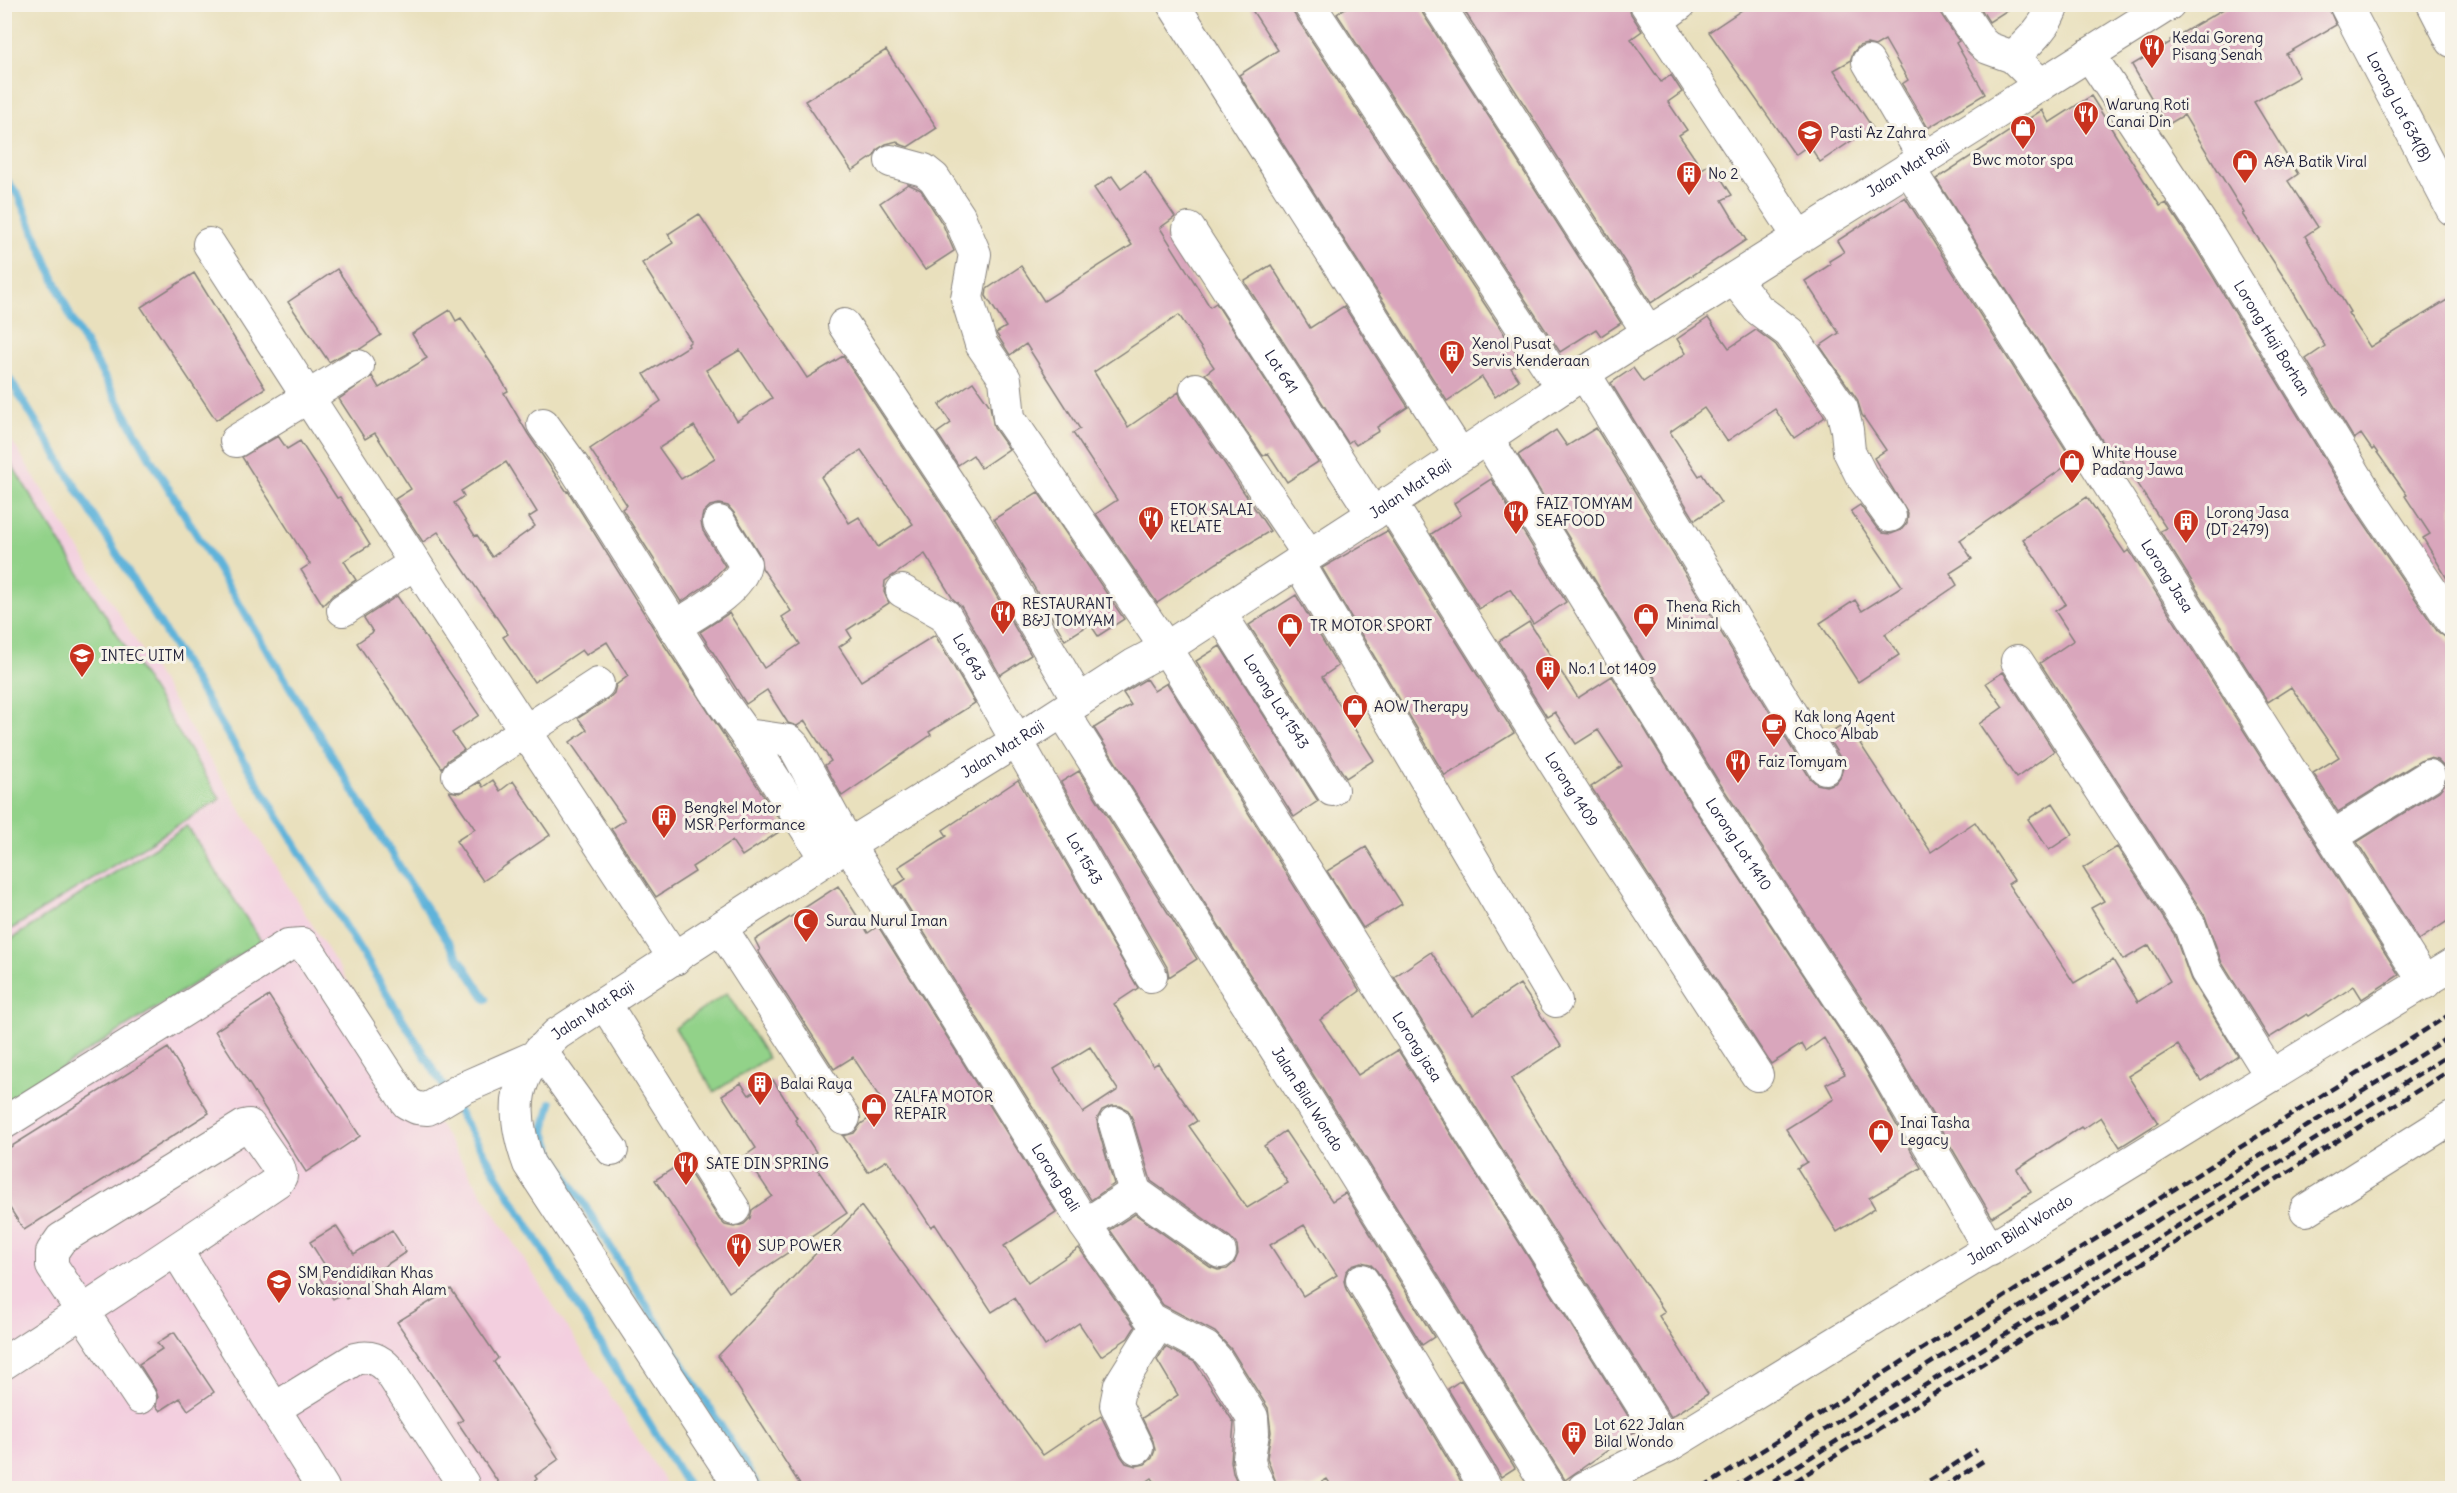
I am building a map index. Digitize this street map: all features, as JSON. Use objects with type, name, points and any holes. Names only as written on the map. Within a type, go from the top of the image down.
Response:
[{"type":"street","points":[[1173,4],[1460,455]]},
{"type":"street","points":[[1309,4],[1573,381],[1825,768]]},
{"type":"street","points":[[1438,4],[1648,332]]},
{"type":"street","points":[[1956,4],[1988,48],[2013,57],[2041,85]]},
{"type":"street","points":[[2013,57],[2030,41],[2051,13],[2053,4]]},
{"type":"street","name":"Jalan Mat Raji","points":[[741,1488],[529,1164],[520,1139],[517,1110],[522,1081],[537,1053],[557,1034],[838,852],[1134,665],[1166,648],[1648,332],[2169,4]]},
{"type":"street","name":"Lorong Lot 634(B)","points":[[2345,4],[2452,209]]},
{"type":"street","points":[[2433,4],[2452,41]]},
{"type":"street","points":[[1661,10],[1799,237]]},
{"type":"street","name":"Lorong Haji Borhan","points":[[2090,54],[2210,237],[2373,504],[2452,621]]},
{"type":"street","name":"Lorong Jasa","points":[[1868,62],[1917,164],[2332,837],[2425,983]]},
{"type":"street","name":"Lorong jasa","points":[[891,160],[924,170],[934,178],[959,216],[975,254],[966,298],[981,344],[1005,379],[1009,418],[1166,648],[1668,1446]]},
{"type":"street","name":"Lot 641","points":[[1189,229],[1382,508]]},
{"type":"street","points":[[209,244],[675,959]]},
{"type":"street","points":[[1734,279],[1758,309],[1790,333],[1842,409],[1849,451],[1861,475],[1890,516]]},
{"type":"street","points":[[844,325],[975,524],[1071,706]]},
{"type":"street","points":[[236,441],[358,366]]},
{"type":"street","points":[[1196,389],[1303,558],[1556,1001]]},
{"type":"street","points":[[543,424],[576,470],[674,627],[719,598],[744,573],[745,564],[719,522]]},
{"type":"street","name":"Lorong Lot 1410","points":[[1487,438],[1702,789],[1875,1052],[1990,1250]]},
{"type":"street","name":"Lorong 1409","points":[[1382,508],[1581,805],[1757,1075]]},
{"type":"street","points":[[343,610],[415,563]]},
{"type":"street","name":"Lot 643","points":[[902,591],[945,615],[1018,740]]},
{"type":"street","name":"Lorong Lot 1543","points":[[1220,613],[1332,790]]},
{"type":"street","name":"Lorong Bali","points":[[674,627],[723,704],[746,735],[789,741],[794,746],[838,852],[1085,1225],[1151,1319],[1206,1348],[1216,1359],[1252,1417],[1253,1433],[1249,1458],[1251,1470],[1260,1488]]},
{"type":"street","points":[[2017,660],[2190,926],[2206,971],[2271,1076]]},
{"type":"street","points":[[458,776],[598,684]]},
{"type":"street","name":"Jalan Bilal Wondo","points":[[1071,706],[1340,1151],[1549,1488]]},
{"type":"street","name":"Lot 1543","points":[[1018,740],[1150,976]]},
{"type":"street","points":[[2332,837],[2429,776]]},
{"type":"street","points":[[721,928],[844,1118]]},
{"type":"street","points":[[4,1123],[288,945],[302,944],[407,1103],[417,1108],[428,1109],[537,1053],[612,1150]]},
{"type":"street","name":"Jalan Bilal Wondo","points":[[1584,1488],[1668,1446],[2452,965]]},
{"type":"street","points":[[605,1004],[734,1209]]},
{"type":"street","points":[[2306,1210],[2452,1118]]},
{"type":"street","points":[[1115,1122],[1135,1192],[1220,1252]]},
{"type":"street","points":[[4,1363],[84,1311],[176,1250],[278,1181],[281,1176],[279,1168],[249,1125],[61,1239],[52,1252],[52,1266],[84,1311],[140,1398]]},
{"type":"street","points":[[1085,1225],[1135,1192]]},
{"type":"street","points":[[176,1250],[323,1488]]},
{"type":"street","points":[[1362,1280],[1486,1488]]},
{"type":"street","points":[[1137,1448],[1116,1405],[1120,1385],[1158,1324]]},
{"type":"street","points":[[274,1409],[355,1359],[364,1356],[379,1359],[389,1370],[464,1488]]},
{"type":"shaded area","name":"SM Pendidikan Khas Vokasional Shah Alam","points":[[4,428],[316,931],[669,1488],[5,1488]]},
{"type":"green space","points":[[5,454],[220,799],[4,933]]},
{"type":"green space","points":[[187,826],[261,941],[5,1104],[5,943]]},
{"type":"green space","points":[[727,993],[768,1058],[714,1092],[675,1028]]},
{"type":"building","points":[[1248,4],[1291,4],[1294,14],[1522,361],[1511,368],[1519,380],[1495,397],[1482,377],[1447,401],[1239,75],[1278,50]]},
{"type":"building","points":[[1351,4],[1420,4],[1423,14],[1621,323],[1601,336],[1596,329],[1560,352],[1337,14]]},
{"type":"building","points":[[1460,4],[1628,4],[1631,14],[1642,31],[1631,39],[1661,82],[1671,75],[1682,92],[1668,102],[1687,130],[1679,135],[1702,169],[1711,163],[1732,195],[1722,200],[1746,240],[1651,303]]},
{"type":"building","points":[[1751,4],[1938,4],[1941,14],[1959,41],[1956,43],[1985,94],[1928,128],[1902,84],[1908,80],[1885,40],[1875,46],[1867,44],[1859,46],[1850,61],[1834,70],[1872,127],[1820,162],[1809,145],[1795,155],[1709,32]]},
{"type":"building","points":[[1978,4],[2017,4],[1989,22]]},
{"type":"building","points":[[2232,4],[2327,4],[2336,25],[2286,54],[2299,77],[2254,102],[2298,174],[2288,181],[2318,227],[2305,236],[2350,312],[2348,313],[2370,347],[2452,297],[2452,587],[2423,538],[2430,534],[2405,496],[2407,495],[2374,448],[2372,450],[2361,434],[2354,439],[2306,359],[2325,346],[2289,285],[2242,214],[2244,213],[2184,115],[2167,125],[2132,65]]},
{"type":"building","points":[[886,50],[937,128],[908,147],[897,141],[886,144],[878,149],[874,156],[852,171],[805,101]]},
{"type":"building","points":[[2091,96],[2160,206],[2166,203],[2195,247],[2358,514],[2437,631],[2445,637],[2452,649],[2452,918],[2419,940],[2357,842],[2439,791],[2445,784],[2447,776],[2444,767],[2437,760],[2429,758],[2420,761],[2338,812],[2313,773],[2339,757],[2291,687],[2268,702],[2160,531],[2166,528],[2120,458],[2115,461],[1936,179],[2042,110],[2049,123]]},
{"type":"building","points":[[1145,172],[1175,217],[1160,228],[1210,307],[1216,303],[1318,462],[1287,482],[1268,453],[1263,456],[1211,379],[1205,374],[1214,367],[1179,315],[1094,372],[1128,427],[1179,392],[1181,399],[1270,531],[1157,603],[1096,514],[1117,500],[1073,433],[1080,429],[1026,344],[1010,355],[996,333],[1006,327],[986,296],[987,289],[1021,266],[1044,301],[1132,245],[1094,188],[1112,176],[1121,189]]},
{"type":"building","points":[[908,184],[921,190],[943,225],[954,251],[925,270],[880,203]]},
{"type":"building","points":[[1905,197],[2073,461],[1960,540],[1972,559],[1950,573],[1957,585],[1885,634],[1899,655],[1858,682],[1820,623],[1855,600],[1862,611],[1902,586],[1851,511],[1860,505],[1876,527],[1883,533],[1891,534],[1901,530],[1907,523],[1908,514],[1874,458],[1886,450],[1862,415],[1857,399],[1820,346],[1839,333],[1805,281],[1831,264],[1829,261],[1844,252],[1837,241]]},
{"type":"building","points":[[699,214],[807,378],[843,356],[960,533],[1031,655],[1000,675],[961,606],[953,599],[925,554],[885,581],[884,592],[889,603],[847,630],[852,638],[839,647],[861,681],[935,635],[975,703],[929,732],[931,735],[842,796],[825,765],[831,761],[805,721],[797,726],[788,723],[767,690],[746,704],[700,632],[729,613],[764,668],[800,644],[782,617],[791,611],[762,568],[760,555],[734,513],[728,506],[719,504],[710,506],[703,513],[701,522],[703,531],[725,566],[709,583],[681,602],[622,509],[627,505],[590,449],[661,401],[644,374],[689,346],[691,341],[642,263],[673,243],[668,234]],"holes":[[[740,350],[772,398],[737,421],[706,370]],[[694,426],[715,458],[681,479],[659,448]],[[861,450],[913,524],[878,547],[859,517],[849,523],[821,477]]]},
{"type":"building","points":[[1271,265],[1310,328],[1344,306],[1408,407],[1377,427],[1379,431],[1356,445],[1352,440],[1348,443],[1246,284],[1245,281]]},
{"type":"building","points":[[337,269],[381,335],[360,349],[349,351],[329,362],[288,302]]},
{"type":"building","points":[[194,273],[265,388],[216,420],[141,307]]},
{"type":"building","points":[[450,310],[456,321],[461,318],[508,391],[504,393],[528,434],[568,491],[659,637],[785,828],[742,856],[732,841],[692,867],[695,872],[656,897],[611,829],[625,820],[570,742],[587,730],[578,718],[608,699],[614,693],[616,685],[628,676],[607,642],[586,655],[582,650],[534,682],[503,637],[508,634],[438,532],[423,542],[395,499],[411,489],[375,433],[365,439],[339,399],[372,376],[379,388],[427,358],[412,334]],"holes":[[[506,462],[537,512],[529,517],[535,526],[492,557],[477,535],[475,536],[454,503],[464,496],[461,491]]]},
{"type":"building","points":[[1708,318],[1729,348],[1756,330],[1776,345],[1825,417],[1794,438],[1775,409],[1727,441],[1704,408],[1670,432],[1699,476],[1702,474],[1721,503],[1695,520],[1611,383],[1633,368],[1643,382],[1686,353],[1677,339]]},
{"type":"building","points":[[973,382],[990,406],[994,428],[1009,449],[981,468],[973,455],[958,465],[937,433],[951,423],[939,405]]},
{"type":"building","points":[[1596,428],[1810,778],[1817,784],[1826,786],[1835,783],[1840,777],[1843,768],[1841,759],[1826,735],[1846,722],[1931,852],[1975,822],[2014,880],[2008,884],[2074,983],[2113,960],[2138,1002],[2170,981],[2149,945],[2123,960],[2091,908],[2104,901],[2083,868],[2117,847],[2174,934],[2191,980],[2238,1056],[2201,1081],[2178,1045],[2128,1076],[2158,1123],[2120,1147],[2101,1117],[2083,1129],[2081,1127],[2017,1169],[2031,1192],[1992,1217],[1890,1042],[1717,779],[1518,455],[1556,430],[1567,446]]},
{"type":"building","points":[[278,436],[287,449],[300,441],[337,498],[340,497],[370,545],[344,561],[356,580],[333,595],[323,605],[301,570],[310,564],[242,457]]},
{"type":"building","points":[[1491,479],[1566,602],[1533,624],[1510,589],[1479,609],[1431,534],[1461,515],[1454,503]]},
{"type":"building","points":[[1038,492],[1124,619],[1098,636],[1090,624],[1065,640],[994,519]]},
{"type":"building","points":[[2087,497],[2125,553],[2129,550],[2399,975],[2362,999],[2354,986],[2309,1016],[2307,1014],[2269,1038],[2222,963],[2205,916],[2040,663],[2074,640],[2055,611],[2066,604],[2023,539]]},
{"type":"building","points":[[1387,531],[1514,733],[1445,776],[1322,568]]},
{"type":"building","points":[[1296,595],[1338,666],[1322,677],[1374,760],[1346,778],[1249,625]]},
{"type":"building","points":[[397,596],[479,715],[452,733],[464,750],[448,760],[442,768],[357,643],[373,632],[364,618]]},
{"type":"building","points":[[1529,622],[1578,698],[1612,676],[1687,798],[1860,1061],[1921,1168],[1869,1198],[1875,1208],[1837,1232],[1797,1168],[1807,1162],[1786,1129],[1834,1099],[1826,1084],[1845,1074],[1824,1038],[1806,1051],[1802,1044],[1771,1064],[1591,787],[1622,766],[1598,730],[1576,744],[1555,712],[1547,717],[1499,641]]},
{"type":"building","points":[[1220,646],[1318,801],[1294,817],[1196,661]]},
{"type":"building","points":[[2003,672],[2054,751],[2016,778],[1979,724],[2003,707],[1986,683]]},
{"type":"building","points":[[1146,679],[1154,691],[1167,683],[1360,991],[1320,1020],[1358,1075],[1398,1050],[1637,1430],[1565,1480],[1355,1141],[1094,728],[1131,705],[1123,693]]},
{"type":"building","points":[[1079,771],[1197,959],[1169,977],[1167,967],[1061,782]]},
{"type":"building","points":[[493,780],[500,791],[513,781],[550,835],[483,881],[456,841],[475,829],[449,791],[460,793],[480,782],[483,787]]},
{"type":"building","points":[[1018,780],[1138,988],[1114,1004],[1153,1066],[1158,1063],[1197,1121],[1189,1126],[1247,1208],[1288,1183],[1264,1146],[1285,1131],[1332,1201],[1345,1193],[1434,1337],[1422,1345],[1377,1271],[1370,1264],[1361,1262],[1352,1265],[1346,1272],[1344,1281],[1346,1289],[1465,1488],[1333,1488],[1327,1479],[1311,1488],[1278,1488],[1267,1458],[1271,1432],[1268,1408],[1231,1349],[1215,1332],[1163,1305],[1110,1230],[1135,1214],[1210,1267],[1218,1270],[1227,1269],[1234,1263],[1238,1254],[1237,1245],[1230,1237],[1151,1181],[1132,1118],[1128,1110],[1120,1106],[1111,1106],[1102,1110],[1097,1119],[1114,1184],[1091,1200],[895,886],[906,879],[898,867],[947,836],[943,830]],"holes":[[[1090,1047],[1118,1090],[1083,1113],[1054,1069]],[[1304,1225],[1337,1275],[1303,1296],[1270,1245]]]},
{"type":"building","points":[[2053,803],[2073,834],[2049,850],[2028,819]]},
{"type":"building","points":[[1366,847],[1402,904],[1363,928],[1327,871]]},
{"type":"building","points":[[838,886],[868,933],[878,926],[1056,1212],[1004,1246],[1028,1283],[1079,1248],[1135,1327],[1128,1338],[1101,1356],[1079,1323],[1045,1346],[1014,1298],[992,1312],[935,1224],[931,1227],[887,1160],[868,1172],[843,1136],[854,1133],[861,1124],[886,1107],[853,1057],[834,1069],[758,951],[760,950],[755,940]]},
{"type":"building","points":[[1431,952],[1473,1015],[1520,984],[1561,1046],[1511,1079],[1562,1162],[1665,1312],[1659,1316],[1708,1394],[1671,1417],[1394,977]]},
{"type":"building","points":[[269,996],[360,1136],[306,1172],[215,1031]]},
{"type":"building","points":[[168,1048],[209,1113],[24,1230],[4,1199],[4,1151]]},
{"type":"building","points":[[773,1080],[816,1152],[809,1157],[847,1213],[729,1292],[655,1180],[683,1162],[719,1219],[725,1225],[734,1227],[744,1224],[750,1218],[752,1210],[772,1196],[745,1156],[756,1148],[722,1095],[741,1083],[749,1095]]},
{"type":"building","points":[[861,1206],[1043,1455],[1101,1416],[1126,1463],[1136,1466],[1145,1464],[1152,1458],[1155,1450],[1153,1441],[1142,1418],[1178,1395],[1157,1360],[1165,1347],[1195,1362],[1234,1423],[1231,1461],[1233,1473],[1240,1488],[1159,1488],[1152,1478],[1137,1488],[802,1488],[718,1356]]},
{"type":"building","points":[[336,1226],[354,1254],[392,1230],[406,1252],[368,1277],[372,1283],[346,1299],[343,1293],[333,1299],[319,1277],[328,1270],[310,1242]]},
{"type":"building","points":[[451,1289],[498,1358],[494,1362],[559,1459],[535,1476],[537,1479],[524,1488],[502,1488],[458,1423],[463,1420],[397,1322]]},
{"type":"building","points":[[174,1332],[214,1392],[188,1410],[180,1398],[160,1411],[156,1406],[158,1397],[155,1389],[139,1364],[162,1349],[157,1343]]},
{"type":"building","points":[[1461,1380],[1515,1468],[1501,1477],[1448,1389]]},
{"type":"waterway","points":[[4,177],[18,195],[72,320],[150,458],[412,887],[486,999]]},
{"type":"waterway","points":[[4,370],[446,1090]]},
{"type":"waterway","points":[[453,1103],[689,1488]]},
{"type":"waterway","points":[[551,1103],[544,1130],[553,1154],[759,1488]]},
{"type":"railway","points":[[1703,1488],[2452,1013]]},
{"type":"railway","points":[[1732,1488],[2452,1035]]},
{"type":"railway","points":[[1762,1488],[2452,1053]]},
{"type":"railway","points":[[1784,1488],[2452,1069]]},
{"type":"railway","points":[[1918,1488],[1977,1450]]},
{"type":"railway","points":[[1942,1488],[1983,1461]]},
{"type":"place","name":"Kedai Goreng Pisang Senah","points":[[2152,70]]},
{"type":"place","name":"Warung Roti Canai Din","points":[[2086,137]]},
{"type":"place","name":"Bwc motor spa","points":[[2023,151]]},
{"type":"place","name":"Pasti Az Zahra","points":[[1810,156]]},
{"type":"place","name":"A&A Batik Viral","points":[[2245,185]]},
{"type":"place","name":"No 2","points":[[1689,197]]},
{"type":"place","name":"Xenol Pusat Servis Kenderaan","points":[[1452,376]]},
{"type":"place","name":"White House Padang Jawa","points":[[2072,485]]},
{"type":"place","name":"FAIZ TOMYAM SEAFOOD","points":[[1516,536]]},
{"type":"place","name":"ETOK SALAI KELATE","points":[[1151,542]]},
{"type":"place","name":"Lorong Jasa (DT 2479)","points":[[2186,545]]},
{"type":"place","name":"RESTAURANT B&J TOMYAM","points":[[1003,636]]},
{"type":"place","name":"Thena Rich Minimal","points":[[1646,639]]},
{"type":"place","name":"TR MOTOR SPORT","points":[[1290,649]]},
{"type":"place","name":"INTEC UITM","points":[[82,679]]},
{"type":"place","name":"No.1 Lot 1409","points":[[1548,692]]},
{"type":"place","name":"AOW Therapy","points":[[1355,730]]},
{"type":"place","name":"Kak long Agent Choco Albab","points":[[1774,749]]},
{"type":"place","name":"Faiz Tomyam","points":[[1738,785]]},
{"type":"place","name":"Bengkel Motor MSR Performance","points":[[664,840]]},
{"type":"place","name":"Surau Nurul Iman","points":[[806,944]]},
{"type":"place","name":"Balai Raya","points":[[760,1107]]},
{"type":"place","name":"ZALFA MOTOR REPAIR","points":[[874,1129]]},
{"type":"place","name":"Inai Tasha Legacy","points":[[1881,1155]]},
{"type":"place","name":"SATE DIN SPRING","points":[[686,1187]]},
{"type":"place","name":"SUP POWER","points":[[739,1269]]},
{"type":"place","name":"SM Pendidikan Khas Vokasional Shah Alam","points":[[279,1305]]},
{"type":"place","name":"Lot 622 Jalan Bilal Wondo","points":[[1574,1457]]}]
